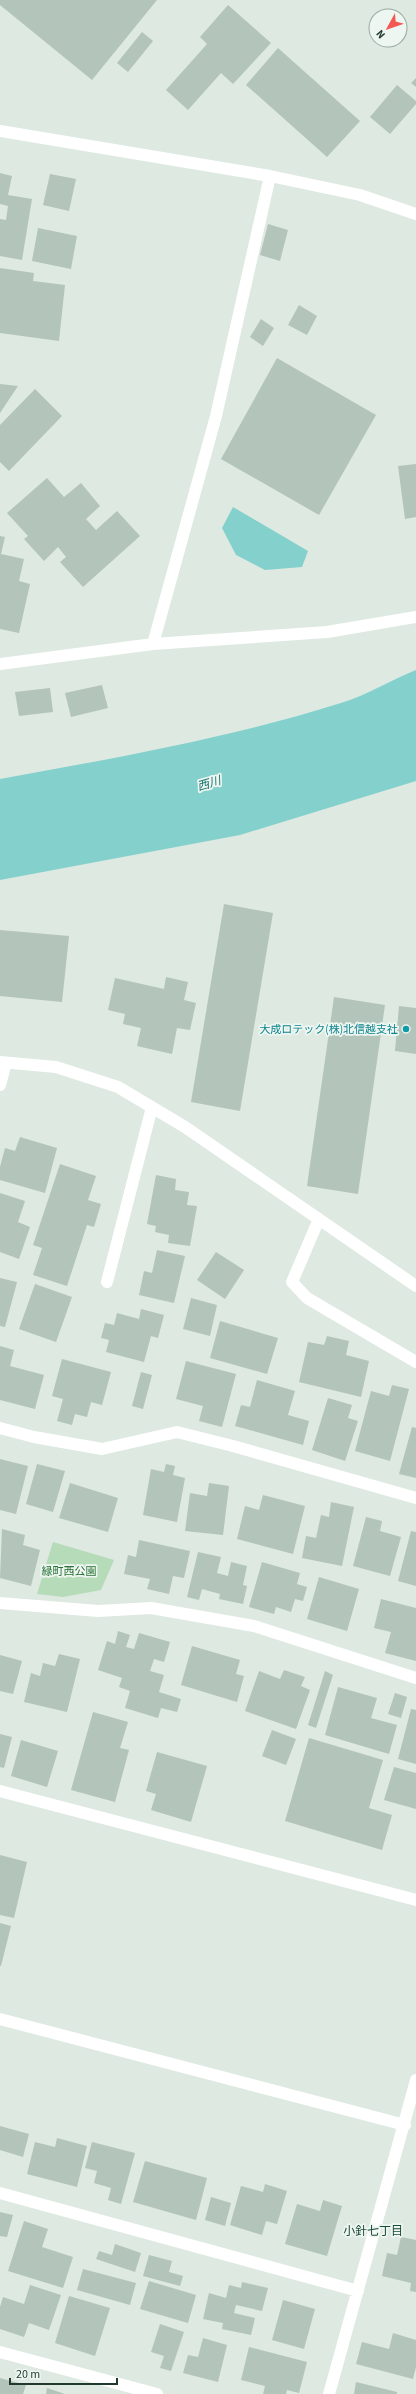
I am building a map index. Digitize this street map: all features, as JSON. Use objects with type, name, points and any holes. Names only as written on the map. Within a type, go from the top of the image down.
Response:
[{"type":"street","points":[[0,131],[270,176],[360,195],[416,214]]},
{"type":"street","points":[[153,644],[216,416],[270,176]]},
{"type":"street","points":[[0,664],[153,644],[326,632],[416,617]]},
{"type":"street","points":[[0,1085],[3,1063],[56,1067],[118,1087],[185,1127],[416,1286]]},
{"type":"street","points":[[107,1282],[152,1107]]},
{"type":"street","points":[[319,1218],[292,1282],[307,1298],[416,1362]]},
{"type":"street","points":[[0,1428],[34,1437],[102,1449],[177,1432],[233,1446],[416,1498]]},
{"type":"street","points":[[0,1603],[98,1611],[152,1608],[254,1626],[416,1678]]},
{"type":"street","points":[[0,1791],[416,1900]]},
{"type":"street","points":[[0,2019],[405,2124]]},
{"type":"street","points":[[329,2394],[416,2080]]},
{"type":"street","points":[[0,2193],[358,2291]]},
{"type":"street","points":[[0,2352],[157,2394]]},
{"type":"green space","name":"緑町西公園","points":[[53,1542],[114,1560],[101,1590],[63,1597],[37,1594]]},
{"type":"water","points":[[233,507],[308,551],[302,567],[265,570],[236,555],[222,528]]},
{"type":"water","name":"西川","points":[[416,670],[416,781],[240,835],[0,880],[0,779],[172,746],[257,727],[351,700]]},
{"type":"building","points":[[0,0],[157,0],[92,80],[0,5]]},
{"type":"building","points":[[228,5],[271,43],[233,84],[221,73],[188,110],[166,90],[207,44],[200,37]]},
{"type":"building","points":[[142,32],[153,41],[128,72],[117,63]]},
{"type":"building","points":[[278,48],[360,121],[327,157],[246,85]]},
{"type":"building","points":[[416,78],[416,87],[411,83]]},
{"type":"building","points":[[397,85],[416,101],[416,104],[390,134],[370,117]]},
{"type":"building","points":[[0,173],[12,176],[8,195],[32,199],[22,260],[0,256],[0,219],[6,220],[8,206],[0,204]]},
{"type":"building","points":[[50,174],[76,179],[69,211],[43,205]]},
{"type":"building","points":[[268,224],[288,230],[280,261],[260,255]]},
{"type":"building","points":[[38,228],[77,236],[71,269],[32,261]]},
{"type":"building","points":[[0,268],[34,273],[33,281],[65,285],[59,341],[0,333]]},
{"type":"building","points":[[299,305],[317,316],[307,335],[288,325]]},
{"type":"building","points":[[261,319],[274,328],[263,346],[250,337]]},
{"type":"building","points":[[277,358],[376,415],[319,515],[221,459]]},
{"type":"building","points":[[0,384],[18,386],[0,413]]},
{"type":"building","points":[[35,389],[62,416],[9,471],[0,462],[0,425]]},
{"type":"building","points":[[416,464],[416,517],[405,519],[398,466]]},
{"type":"building","points":[[47,478],[64,497],[81,483],[100,506],[86,519],[96,530],[117,511],[140,536],[83,587],[60,562],[66,557],[58,547],[44,561],[24,539],[28,536],[7,513]]},
{"type":"building","points":[[0,536],[5,537],[1,554],[24,559],[19,581],[30,584],[19,633],[0,629]]},
{"type":"building","points":[[102,685],[108,708],[71,717],[65,693]]},
{"type":"building","points":[[50,688],[53,712],[19,716],[15,692]]},
{"type":"building","points":[[224,904],[273,913],[240,1111],[191,1102]]},
{"type":"building","points":[[0,930],[69,936],[62,1002],[0,996]]},
{"type":"building","points":[[166,977],[188,982],[184,1000],[196,1003],[190,1030],[177,1028],[172,1054],[137,1046],[141,1028],[123,1024],[125,1014],[108,1010],[115,978],[164,989]]},
{"type":"building","points":[[334,997],[385,1005],[358,1194],[307,1186]]},
{"type":"building","name":"大成ロテック(株)北信越支社","points":[[399,1006],[416,1008],[416,1054],[395,1051]]},
{"type":"building","points":[[20,1137],[57,1148],[45,1193],[0,1180],[0,1167],[5,1148],[15,1151]]},
{"type":"building","points":[[60,1164],[96,1176],[88,1200],[101,1204],[94,1227],[87,1225],[67,1286],[33,1275],[42,1248],[33,1245]]},
{"type":"building","points":[[156,1175],[176,1179],[175,1190],[189,1192],[187,1205],[197,1206],[190,1246],[168,1243],[169,1235],[155,1232],[156,1226],[147,1224]]},
{"type":"building","points":[[0,1193],[25,1201],[18,1222],[30,1227],[19,1259],[0,1252]]},
{"type":"building","points":[[157,1250],[185,1256],[174,1303],[139,1295],[144,1271],[152,1273]]},
{"type":"building","points":[[216,1252],[244,1270],[225,1299],[197,1280]]},
{"type":"building","points":[[0,1278],[17,1282],[5,1327],[0,1326]]},
{"type":"building","points":[[35,1284],[72,1297],[56,1342],[19,1329]]},
{"type":"building","points":[[191,1298],[217,1305],[210,1336],[183,1329]]},
{"type":"building","points":[[141,1309],[164,1315],[158,1338],[151,1336],[144,1362],[106,1352],[109,1340],[101,1338],[105,1323],[114,1325],[117,1313],[139,1319]]},
{"type":"building","points":[[220,1321],[278,1338],[267,1374],[210,1358]]},
{"type":"building","points":[[327,1336],[349,1341],[346,1355],[369,1361],[361,1397],[299,1382],[308,1342],[324,1345]]},
{"type":"building","points":[[0,1346],[14,1350],[10,1366],[44,1375],[35,1409],[0,1400]]},
{"type":"building","points":[[62,1359],[111,1372],[102,1405],[91,1402],[87,1417],[75,1414],[72,1425],[57,1421],[63,1399],[52,1396]]},
{"type":"building","points":[[186,1361],[236,1374],[222,1427],[199,1421],[203,1406],[176,1399]]},
{"type":"building","points":[[141,1372],[152,1375],[143,1409],[132,1406]]},
{"type":"building","points":[[257,1380],[295,1391],[288,1415],[309,1421],[303,1445],[235,1426],[241,1405],[250,1407]]},
{"type":"building","points":[[392,1385],[409,1389],[390,1461],[355,1451],[371,1391],[389,1396]]},
{"type":"building","points":[[328,1398],[352,1405],[348,1418],[358,1421],[345,1461],[312,1450]]},
{"type":"building","points":[[412,1427],[416,1428],[416,1478],[399,1474]]},
{"type":"building","points":[[0,1459],[28,1466],[16,1514],[0,1510]]},
{"type":"building","points":[[37,1464],[65,1471],[53,1512],[26,1504]]},
{"type":"building","points":[[166,1464],[175,1466],[173,1475],[185,1478],[177,1522],[143,1515],[151,1469],[164,1472]]},
{"type":"building","points":[[70,1483],[118,1498],[108,1532],[59,1518]]},
{"type":"building","points":[[209,1483],[229,1486],[223,1535],[185,1531],[190,1493],[207,1496]]},
{"type":"building","points":[[263,1495],[305,1506],[293,1554],[237,1539],[245,1506],[259,1510]]},
{"type":"building","points":[[331,1502],[354,1507],[342,1566],[302,1558],[306,1536],[316,1538],[321,1515],[329,1517]]},
{"type":"building","points":[[366,1517],[382,1521],[380,1531],[401,1537],[390,1576],[353,1566]]},
{"type":"building","points":[[2,1529],[25,1535],[23,1545],[40,1550],[31,1586],[0,1578]]},
{"type":"building","points":[[411,1531],[416,1532],[416,1586],[398,1581]]},
{"type":"building","points":[[139,1540],[190,1551],[184,1578],[173,1576],[169,1594],[147,1589],[150,1579],[124,1574],[128,1555],[136,1557]]},
{"type":"building","points":[[198,1552],[221,1557],[217,1573],[228,1576],[231,1562],[247,1566],[243,1585],[247,1586],[243,1604],[219,1599],[220,1594],[202,1589],[199,1600],[187,1597]]},
{"type":"building","points":[[262,1562],[300,1573],[297,1584],[307,1587],[303,1601],[295,1599],[291,1612],[276,1607],[274,1614],[249,1607]]},
{"type":"building","points":[[319,1577],[359,1589],[347,1631],[307,1619]]},
{"type":"building","points":[[381,1599],[416,1608],[416,1661],[385,1653],[391,1632],[374,1628]]},
{"type":"building","points":[[118,1631],[130,1635],[126,1647],[134,1649],[139,1633],[170,1642],[164,1662],[154,1659],[150,1671],[164,1675],[159,1692],[181,1699],[177,1712],[161,1708],[158,1718],[125,1708],[130,1691],[119,1687],[122,1678],[98,1670],[107,1641],[115,1644]]},
{"type":"building","points":[[192,1646],[240,1660],[236,1674],[244,1676],[237,1702],[181,1685]]},
{"type":"building","points":[[59,1654],[80,1659],[67,1712],[24,1702],[31,1673],[40,1676],[43,1663],[55,1666]]},
{"type":"building","points":[[0,1655],[22,1661],[13,1694],[0,1691]]},
{"type":"building","points":[[284,1670],[305,1677],[301,1686],[310,1690],[296,1729],[245,1711],[259,1671],[280,1679]]},
{"type":"building","points":[[325,1671],[333,1675],[316,1728],[308,1725]]},
{"type":"building","points":[[338,1687],[377,1698],[371,1718],[397,1725],[389,1754],[325,1735]]},
{"type":"building","points":[[395,1693],[407,1697],[401,1718],[388,1714]]},
{"type":"building","points":[[411,1709],[416,1710],[416,1764],[398,1759]]},
{"type":"building","points":[[93,1712],[128,1722],[120,1748],[129,1750],[115,1802],[71,1790]]},
{"type":"building","points":[[272,1730],[296,1739],[286,1765],[262,1756]]},
{"type":"building","points":[[0,1734],[12,1737],[4,1768],[0,1767]]},
{"type":"building","points":[[309,1738],[383,1760],[369,1808],[392,1815],[382,1850],[285,1821]]},
{"type":"building","points":[[21,1740],[58,1751],[47,1787],[11,1776]]},
{"type":"building","points":[[157,1752],[207,1766],[191,1822],[151,1810],[156,1794],[146,1791]]},
{"type":"building","points":[[394,1767],[416,1773],[416,1809],[384,1800]]},
{"type":"building","points":[[0,1855],[27,1862],[14,1918],[0,1915]]},
{"type":"building","points":[[0,1923],[11,1926],[1,1966],[0,1966]]},
{"type":"building","points":[[0,2126],[29,2134],[23,2157],[0,2150]]},
{"type":"building","points":[[57,2138],[87,2146],[77,2187],[27,2174],[35,2142],[55,2147]]},
{"type":"building","points":[[92,2142],[135,2153],[121,2204],[108,2200],[111,2188],[94,2183],[97,2171],[85,2168]]},
{"type":"building","points":[[145,2161],[207,2178],[196,2220],[133,2202]]},
{"type":"building","points":[[265,2184],[287,2191],[277,2224],[266,2221],[262,2235],[230,2225],[241,2186],[263,2192]]},
{"type":"building","points":[[211,2197],[231,2203],[225,2226],[205,2220]]},
{"type":"building","points":[[323,2200],[342,2206],[327,2256],[285,2244],[297,2204],[320,2211]]},
{"type":"building","points":[[0,2212],[13,2215],[7,2237],[0,2236]]},
{"type":"building","points":[[24,2221],[48,2229],[42,2247],[73,2257],[63,2288],[8,2271]]},
{"type":"building","points":[[401,2237],[416,2240],[416,2292],[410,2291],[411,2283],[382,2276],[387,2253],[397,2255]]},
{"type":"building","points":[[115,2244],[141,2253],[135,2272],[96,2259],[99,2251],[112,2255]]},
{"type":"building","points":[[149,2255],[172,2261],[169,2272],[183,2276],[180,2286],[143,2276]]},
{"type":"building","points":[[83,2269],[136,2283],[130,2305],[77,2290]]},
{"type":"building","points":[[149,2281],[196,2295],[188,2323],[140,2309]]},
{"type":"building","points":[[242,2282],[268,2288],[262,2311],[236,2305],[234,2313],[255,2318],[251,2335],[222,2329],[223,2323],[203,2319],[209,2293],[226,2298],[229,2285],[241,2288]]},
{"type":"building","points":[[30,2285],[61,2295],[49,2330],[29,2323],[24,2337],[0,2329],[0,2307],[3,2297],[24,2304]]},
{"type":"building","points":[[69,2296],[110,2308],[95,2356],[55,2343]]},
{"type":"building","points":[[283,2300],[315,2309],[304,2349],[272,2340]]},
{"type":"building","points":[[160,2324],[184,2332],[171,2371],[160,2368],[164,2356],[151,2352]]},
{"type":"building","points":[[393,2333],[416,2340],[416,2367],[413,2379],[356,2364],[362,2342],[389,2349]]},
{"type":"building","points":[[203,2338],[227,2345],[218,2382],[183,2373],[188,2355],[198,2357]]},
{"type":"building","points":[[249,2347],[307,2362],[299,2393],[287,2390],[286,2394],[263,2394],[265,2386],[241,2380]]},
{"type":"building","points":[[0,2378],[26,2385],[23,2394],[0,2394]]},
{"type":"building","points":[[356,2382],[397,2392],[397,2394],[354,2394]]},
{"type":"building","points":[[47,2388],[65,2394],[46,2394]]},
{"type":"place","name":"大成ロテック(株)北信越支社","points":[[406,1029]]},
{"type":"district","name":"小針七丁目","points":[[373,2231]]}]
